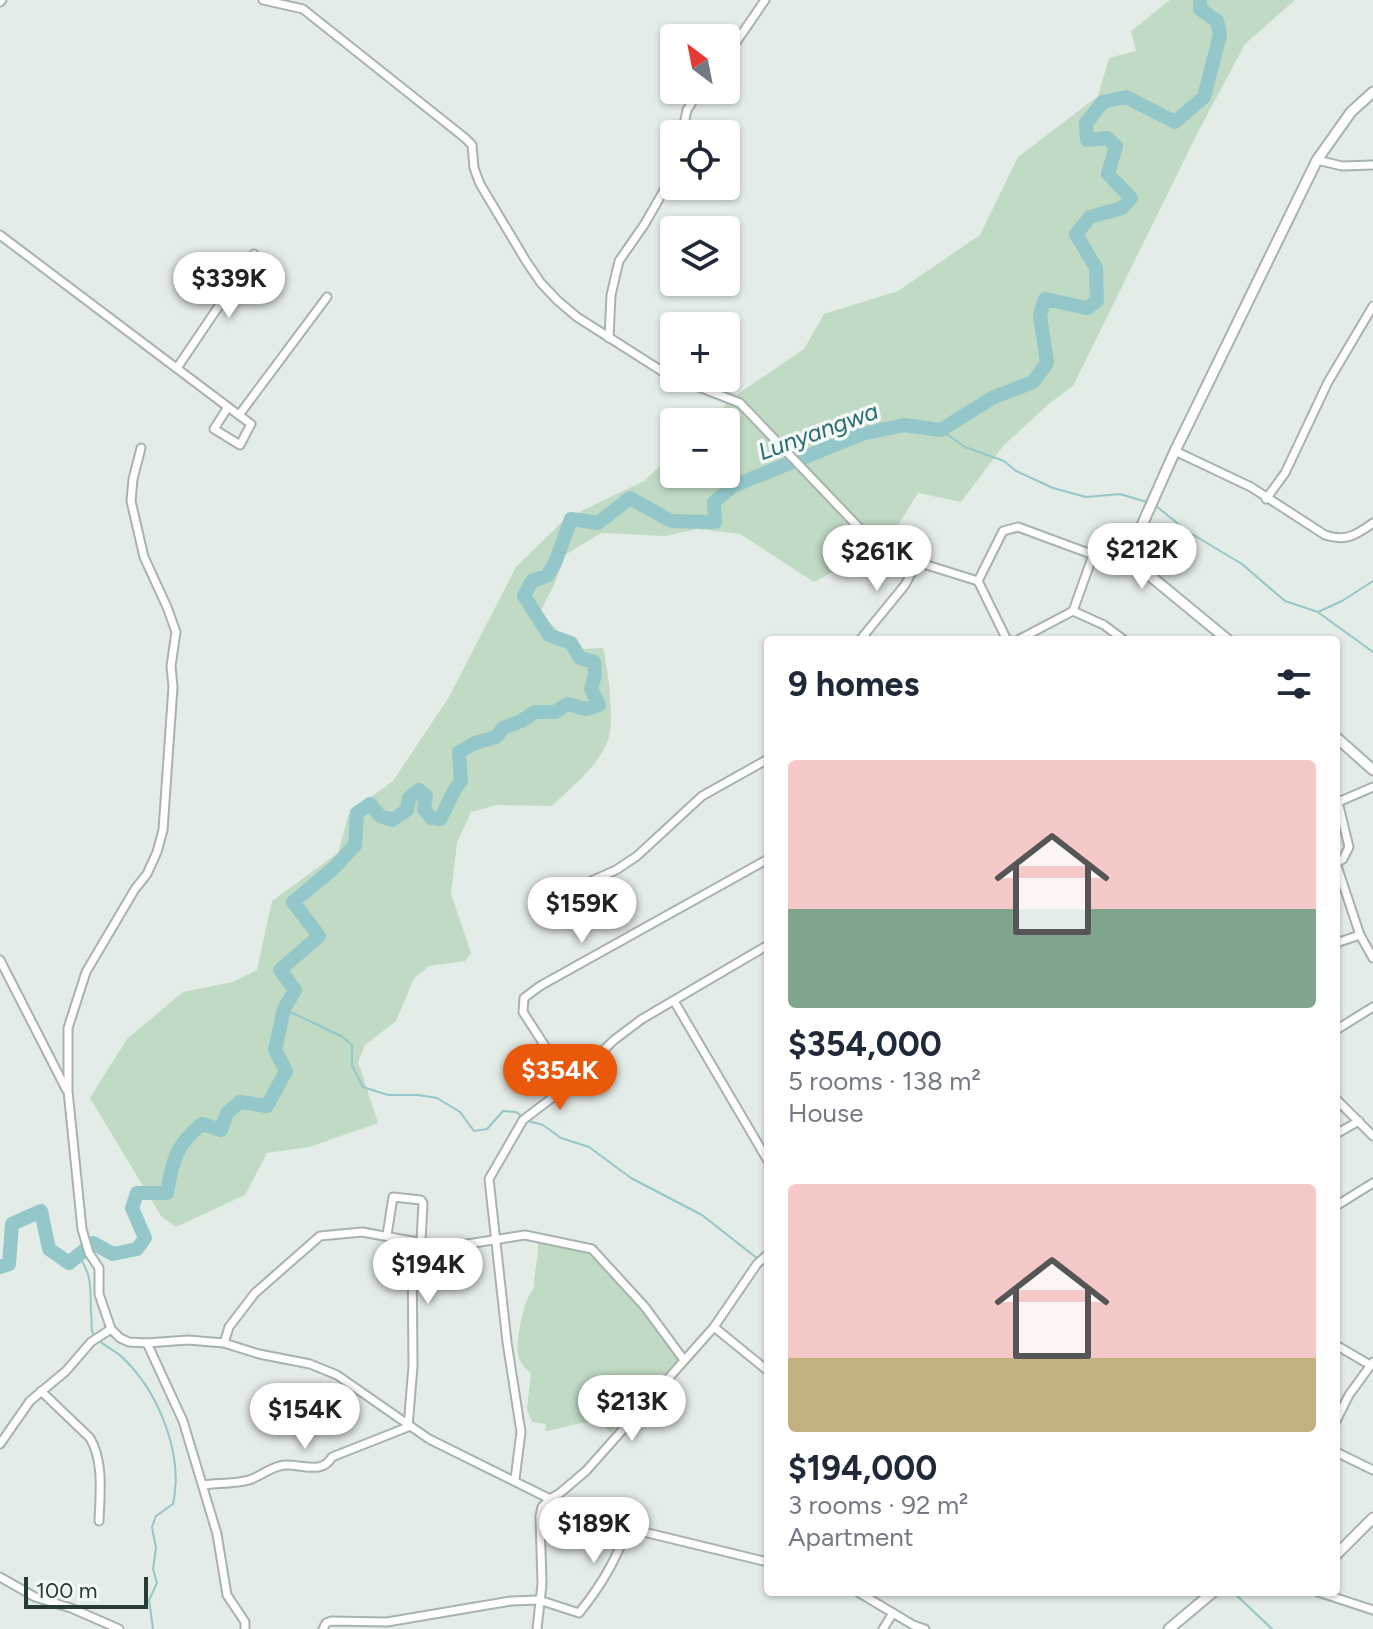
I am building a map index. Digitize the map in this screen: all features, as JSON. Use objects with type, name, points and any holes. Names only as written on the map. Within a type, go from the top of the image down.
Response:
[{"type":"street","points":[[263,0],[303,9],[472,145],[474,168],[480,184],[541,283],[577,317],[668,375],[740,403],[867,536],[917,562],[978,581],[1005,636]]},
{"type":"street","points":[[740,37],[765,0]]},
{"type":"street","points":[[1223,636],[1143,570],[1135,557],[1137,537],[1175,451],[1317,160],[1351,112],[1373,92]]},
{"type":"street","points":[[1317,160],[1342,166],[1373,165]]},
{"type":"street","points":[[609,338],[611,295],[619,261],[660,197]]},
{"type":"street","points":[[0,235],[239,415],[251,426],[238,445],[214,429],[228,407]]},
{"type":"street","points":[[177,368],[254,254]]},
{"type":"street","points":[[239,415],[327,297]]},
{"type":"street","points":[[1266,499],[1285,473],[1328,382],[1373,306]]},
{"type":"street","points":[[141,448],[131,501],[144,557],[176,632],[171,666],[173,687],[163,830],[147,874],[86,972],[68,1028],[68,1091],[84,1241],[99,1268],[99,1294],[111,1329],[123,1339],[147,1343],[188,1340],[224,1343],[310,1364],[337,1375],[408,1427],[467,1460],[515,1479],[550,1499],[627,1528],[764,1561]]},
{"type":"street","points":[[1175,451],[1251,487],[1325,535],[1338,539],[1351,538],[1373,523]]},
{"type":"street","points":[[978,581],[998,535],[1009,528],[1018,527],[1118,562],[1135,557]]},
{"type":"street","points":[[1026,636],[1073,611],[1093,555]]},
{"type":"street","points":[[863,636],[905,585],[917,562]]},
{"type":"street","points":[[1073,611],[1104,625],[1119,636]]},
{"type":"street","points":[[1340,741],[1373,770]]},
{"type":"street","points":[[555,897],[616,870],[637,856],[702,796],[764,761]]},
{"type":"street","points":[[1340,802],[1373,787]]},
{"type":"street","points":[[1340,814],[1349,847],[1340,861]]},
{"type":"street","points":[[573,1081],[552,1057],[523,1012],[524,998],[540,986],[764,861]]},
{"type":"street","points":[[1340,875],[1360,935],[1373,958]]},
{"type":"street","points":[[1340,942],[1360,935]]},
{"type":"street","points":[[515,1479],[521,1432],[507,1342],[489,1179],[524,1118],[573,1081],[614,1040],[642,1019],[764,947]]},
{"type":"street","points":[[0,960],[68,1091]]},
{"type":"street","points":[[674,1001],[764,1155]]},
{"type":"street","points":[[1340,1028],[1373,1007]]},
{"type":"street","points":[[1340,1103],[1373,1136]]},
{"type":"street","points":[[1340,1132],[1359,1121]]},
{"type":"street","points":[[758,1146],[764,1141]]},
{"type":"street","points":[[1340,1204],[1373,1183]]},
{"type":"street","points":[[387,1235],[393,1197],[421,1200],[421,1241]]},
{"type":"street","points":[[224,1343],[229,1327],[255,1293],[314,1239],[341,1232],[387,1235],[448,1247],[525,1235],[592,1249],[645,1307],[684,1360]]},
{"type":"street","points":[[408,1427],[413,1366],[412,1241]]},
{"type":"street","points":[[537,1629],[542,1584],[542,1507],[586,1471],[714,1327],[763,1259]]},
{"type":"street","points":[[714,1327],[764,1368]]},
{"type":"street","points":[[0,1444],[21,1411],[66,1371],[91,1342],[111,1329]]},
{"type":"street","points":[[147,1343],[175,1401],[217,1534],[227,1595],[245,1622],[245,1629]]},
{"type":"street","points":[[1340,1347],[1372,1364],[1340,1413]]},
{"type":"street","points":[[41,1391],[90,1438],[95,1447],[100,1494],[99,1521]]},
{"type":"street","points":[[203,1485],[245,1481],[284,1465],[322,1468],[328,1465],[332,1457],[408,1427]]},
{"type":"street","points":[[1340,1454],[1373,1470]]},
{"type":"street","points":[[1340,1551],[1373,1518]]},
{"type":"street","points":[[323,1629],[331,1621],[388,1626],[471,1607],[539,1600],[579,1613],[604,1580],[627,1528]]},
{"type":"street","points":[[0,1577],[35,1597],[71,1608],[119,1629]]},
{"type":"street","points":[[865,1596],[925,1629]]},
{"type":"street","points":[[1169,1629],[1208,1596]]},
{"type":"street","points":[[1330,1596],[1373,1610]]},
{"type":"street","points":[[883,1629],[893,1613]]},
{"type":"green space","points":[[1170,0],[1295,0],[1245,44],[1199,130],[1073,386],[1003,446],[961,502],[918,493],[887,543],[814,582],[740,534],[697,529],[665,536],[601,533],[565,555],[540,612],[582,649],[603,648],[611,707],[608,740],[591,767],[552,806],[497,805],[471,812],[457,843],[451,894],[471,953],[465,961],[429,966],[414,978],[396,1021],[365,1045],[358,1062],[378,1123],[309,1147],[267,1153],[245,1195],[176,1227],[161,1216],[90,1098],[127,1039],[183,992],[233,982],[257,970],[272,901],[338,853],[349,813],[393,781],[449,697],[516,567],[565,519],[644,481],[660,466],[660,488],[740,488],[740,408],[722,408],[804,349],[824,314],[898,291],[980,235],[1018,157],[1098,96],[1109,58],[1136,51],[1131,31]]},
{"type":"green space","points":[[538,1238],[590,1251],[624,1285],[679,1360],[611,1433],[588,1423],[545,1431],[546,1424],[532,1422],[527,1409],[531,1373],[520,1360],[518,1343],[524,1311],[534,1288]]},
{"type":"waterway","name":"Lunyangwa","points":[[0,1267],[9,1264],[12,1224],[41,1211],[49,1249],[69,1263],[93,1243],[113,1254],[137,1249],[145,1238],[132,1208],[137,1193],[167,1193],[177,1154],[193,1131],[202,1124],[221,1130],[227,1113],[240,1102],[267,1106],[286,1071],[275,1050],[284,1009],[295,990],[280,970],[319,936],[293,902],[334,868],[355,845],[357,813],[370,804],[380,816],[392,820],[407,810],[409,798],[419,790],[426,796],[424,809],[431,818],[440,819],[461,781],[459,752],[496,737],[503,728],[535,712],[555,712],[568,704],[586,709],[599,705],[591,689],[595,675],[594,662],[580,658],[571,643],[549,635],[524,596],[532,581],[547,576],[555,563],[571,519],[598,523],[630,498],[671,521],[715,522],[714,502],[733,486],[862,434],[904,425],[941,430],[992,398],[1033,382],[1047,363],[1040,315],[1045,299],[1087,308],[1097,301],[1096,268],[1076,234],[1090,217],[1122,208],[1131,198],[1108,174],[1116,146],[1107,138],[1087,140],[1086,123],[1103,102],[1126,97],[1175,122],[1204,97],[1220,35],[1217,21],[1200,9],[1200,0]]},
{"type":"waterway","points":[[941,430],[965,447],[1004,461],[1016,471],[1053,488],[1086,497],[1120,494],[1147,502]]},
{"type":"waterway","points":[[1156,506],[1187,531],[1242,564],[1285,601],[1318,612],[1373,581]]},
{"type":"waterway","points":[[1319,613],[1373,652]]},
{"type":"waterway","points":[[284,1009],[341,1036],[352,1045],[352,1065],[363,1087],[388,1095],[437,1098],[460,1112],[474,1131],[487,1129],[503,1111],[516,1112],[561,1138],[589,1147],[631,1178],[702,1215],[758,1259]]},
{"type":"waterway","points":[[78,1255],[90,1282],[92,1331],[137,1373],[158,1407],[172,1446],[175,1465],[173,1504],[156,1516],[152,1527],[156,1548],[153,1569],[157,1583],[149,1600],[153,1629]]},
{"type":"waterway","points":[[1237,1596],[1272,1629]]}]
